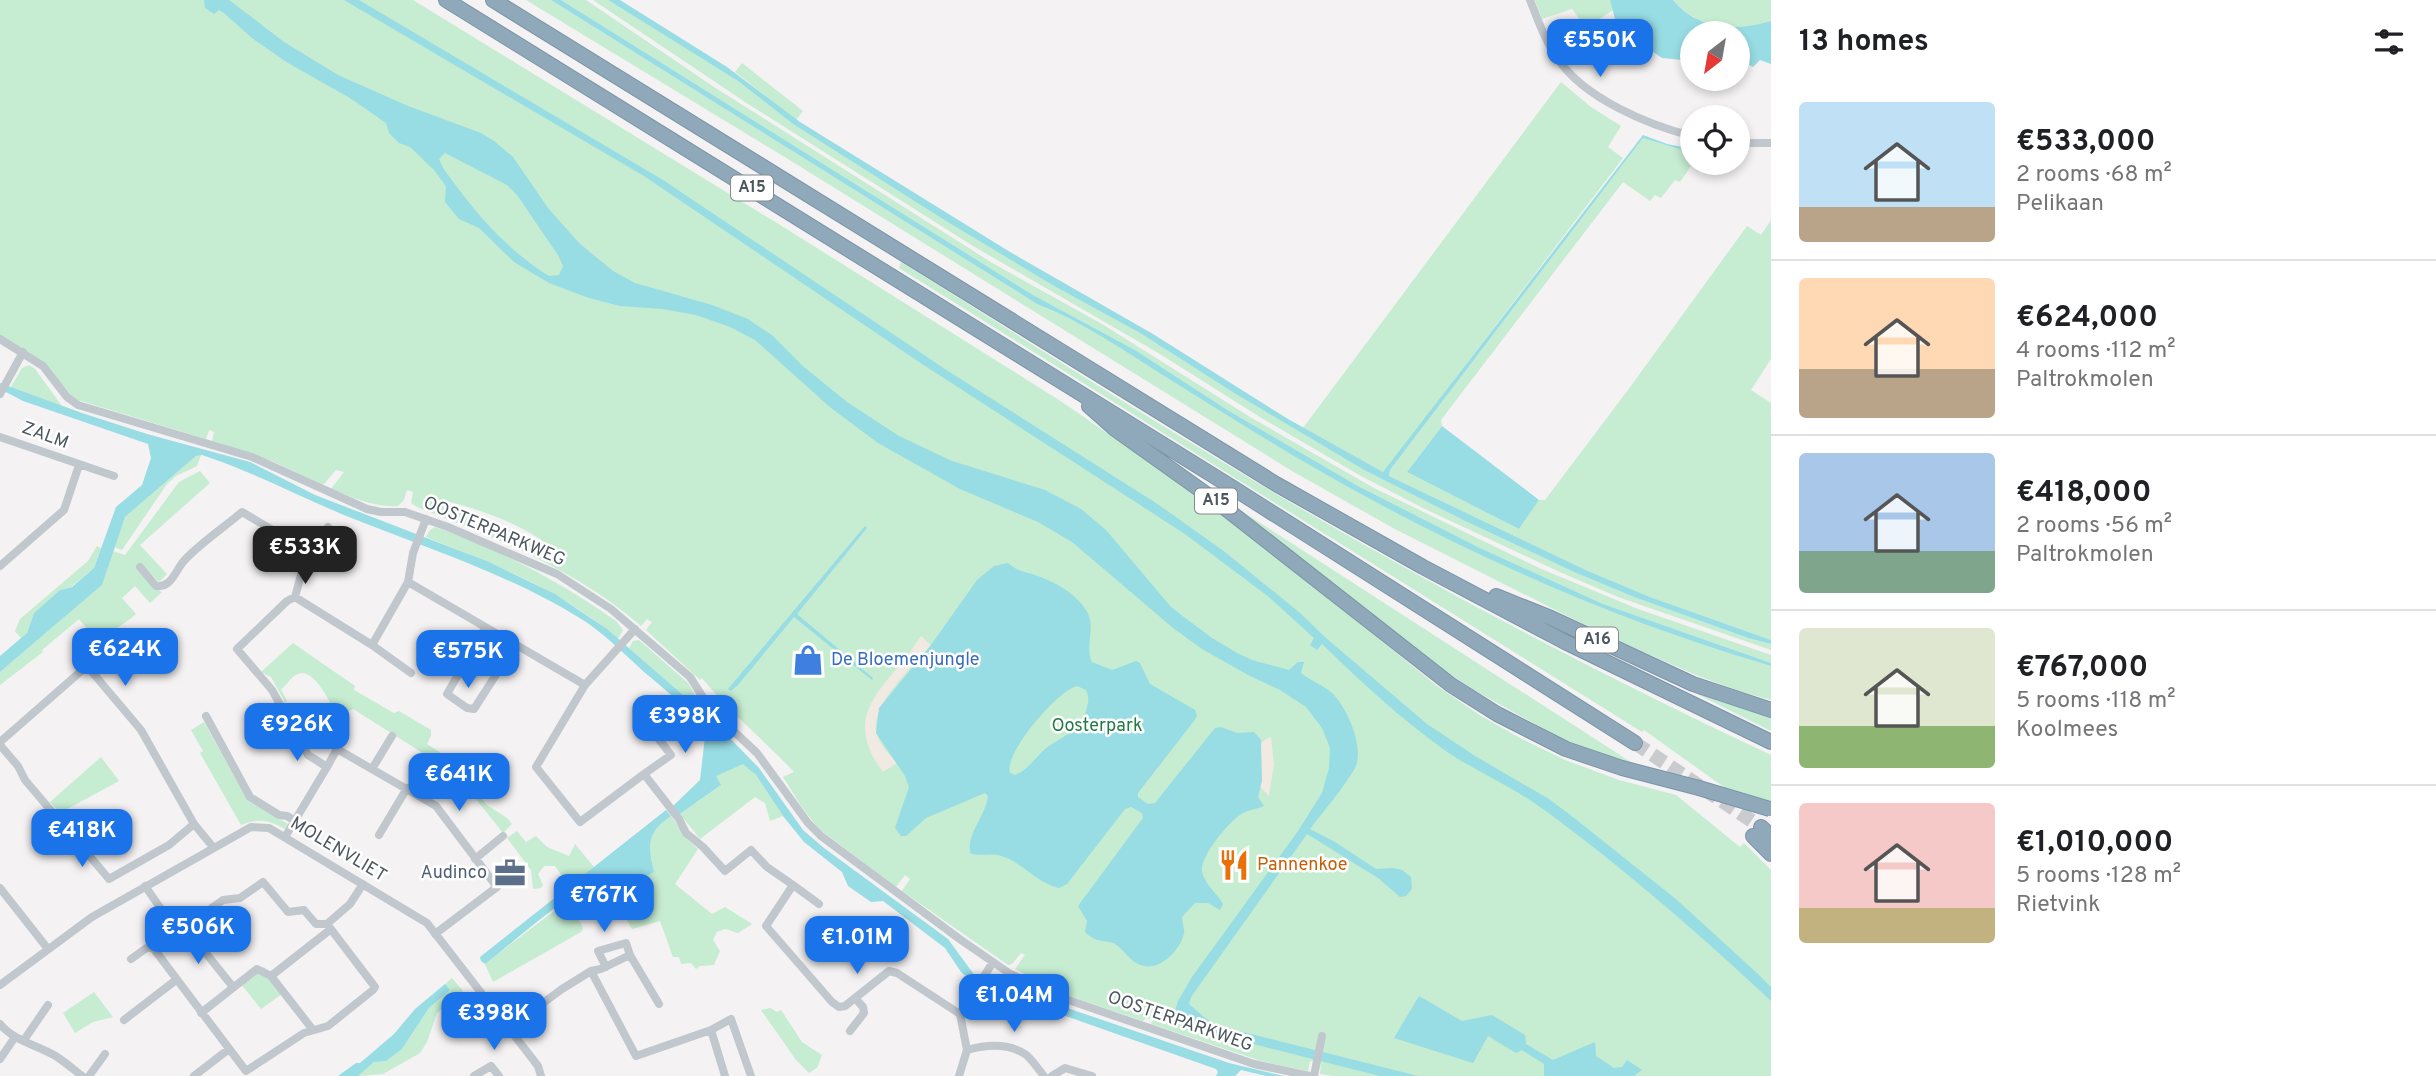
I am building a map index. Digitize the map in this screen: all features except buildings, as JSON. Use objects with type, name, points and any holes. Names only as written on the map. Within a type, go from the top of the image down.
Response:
[{"type":"highway","name":"A15","points":[[446,0],[1056,377],[1635,743]]},
{"type":"highway","name":"A15","points":[[493,0],[1222,451],[1423,567],[1565,642],[1771,742]]},
{"type":"highway","name":"A15","points":[[1056,377],[1115,429],[1216,501],[1451,685],[1497,714],[1566,749],[1622,768],[1770,809]]},
{"type":"highway","name":"A16","points":[[1423,567],[1551,618],[1693,684],[1771,710]]},
{"type":"highway","points":[[1762,833],[1771,854]]},
{"type":"street","points":[[1530,0],[1558,59],[1573,77],[1594,93],[1628,112],[1680,132]]},
{"type":"street","points":[[1750,143],[1771,143]]},
{"type":"street","name":"OOSTERPARKWEG","points":[[0,339],[43,366],[67,397],[78,405],[252,457],[367,509],[405,512],[426,519],[557,574],[595,598],[690,677],[711,710],[757,753],[808,823],[821,836],[993,962],[1026,982],[1065,999],[1254,1064],[1312,1076]]},
{"type":"street","points":[[3,389],[23,352]]},
{"type":"street","name":"ZALM","points":[[0,437],[114,476]]},
{"type":"street","name":"ZALM","points":[[0,566],[64,510],[79,465]]},
{"type":"street","points":[[140,567],[156,586],[165,585],[176,575],[183,562],[242,512],[307,553]]},
{"type":"street","points":[[372,645],[408,582],[426,519]]},
{"type":"street","points":[[327,767],[308,755],[268,684],[237,649],[287,601],[295,597],[307,553],[328,527]]},
{"type":"street","points":[[408,582],[585,685]]},
{"type":"street","points":[[295,597],[411,673]]},
{"type":"street","points":[[485,628],[447,694],[467,708],[474,709],[514,645]]},
{"type":"street","points":[[635,629],[585,685],[536,767],[580,822],[671,755],[648,725]]},
{"type":"street","points":[[194,824],[169,845],[109,879],[25,780],[18,766],[0,744],[87,666],[141,730],[194,824],[213,847]]},
{"type":"street","points":[[206,716],[250,797],[279,815],[295,821]]},
{"type":"street","points":[[372,769],[393,736]]},
{"type":"street","points":[[285,837],[337,749],[436,806],[497,887],[435,934]]},
{"type":"street","points":[[644,774],[679,819],[686,834],[703,847],[725,872],[751,850],[767,867],[819,904]]},
{"type":"street","points":[[379,835],[407,788]]},
{"type":"street","name":"MOLENVLIET","points":[[0,985],[92,917],[145,886],[251,827],[270,828],[427,923],[538,1066],[541,1076]]},
{"type":"street","points":[[475,859],[503,836]]},
{"type":"street","points":[[131,958],[148,947],[154,949],[246,1071],[313,1030],[328,1026],[375,986],[329,926],[316,924],[304,910],[288,912],[263,882],[240,898],[223,900],[186,928],[175,929],[154,949]]},
{"type":"street","points":[[271,976],[329,926],[350,904],[363,884]]},
{"type":"street","points":[[793,885],[766,926],[832,1002],[839,1007],[845,1006],[889,971],[906,978],[960,1014]]},
{"type":"street","points":[[145,886],[175,929]]},
{"type":"street","points":[[0,888],[48,949]]},
{"type":"street","points":[[186,928],[233,987]]},
{"type":"street","points":[[606,967],[598,951],[626,943],[630,955],[659,1004]]},
{"type":"street","points":[[509,1028],[528,1012],[591,971],[630,955]]},
{"type":"street","points":[[959,1076],[967,1051],[960,1014],[993,962]]},
{"type":"street","points":[[201,1013],[257,969],[271,976],[313,1030]]},
{"type":"street","points":[[591,971],[636,1056],[711,1030],[731,1019],[751,1076]]},
{"type":"street","points":[[124,1020],[176,980]]},
{"type":"street","points":[[850,1031],[864,1013],[863,1007],[855,998]]},
{"type":"street","points":[[24,1040],[48,1005]]},
{"type":"street","points":[[0,1024],[15,1037],[56,1056],[82,1076]]},
{"type":"street","points":[[711,1030],[725,1076]]},
{"type":"street","points":[[1312,1076],[1322,1036]]},
{"type":"street","points":[[0,1059],[15,1037]]},
{"type":"street","points":[[967,1051],[1000,1045],[1025,1054],[1044,1076]]},
{"type":"street","points":[[194,1076],[229,1049]]},
{"type":"street","points":[[89,1076],[105,1054]]},
{"type":"street","points":[[474,1076],[491,1066],[499,1076]]},
{"type":"street","points":[[1052,1076],[1065,1068],[1092,1076]]},
{"type":"green space","name":"Oosterpark","points":[[0,0],[413,0],[1062,402],[1253,537],[1437,686],[1481,716],[1565,760],[1619,780],[1676,795],[1740,847],[1744,843],[1771,870],[1771,1076],[1333,1076],[1320,1074],[1321,1063],[1310,1061],[1308,1071],[1261,1061],[1151,1024],[1153,1020],[1146,1018],[1143,1021],[1064,994],[1015,969],[1025,955],[1021,953],[1008,965],[902,891],[910,879],[905,875],[896,887],[818,828],[783,777],[794,772],[702,678],[700,680],[646,630],[652,622],[647,619],[641,626],[590,588],[535,557],[417,507],[411,503],[413,492],[407,490],[404,500],[398,506],[372,504],[331,489],[344,472],[336,470],[323,485],[272,461],[212,441],[214,432],[209,430],[206,439],[78,400],[41,360],[0,335]],"holes":[[[436,499],[514,524],[553,549]]]},
{"type":"green space","points":[[526,0],[551,0],[1037,304],[1098,333],[1246,426],[1334,477],[1516,570],[1642,622],[1771,666],[1771,700],[1696,675],[1605,635],[1393,528],[1292,471]]},
{"type":"green space","points":[[561,0],[586,0],[714,87],[994,264],[1102,324],[1250,417],[1374,488],[1539,568],[1638,609],[1771,655],[1771,663],[1603,604],[1480,548],[1358,486],[1229,411],[1135,350],[1033,295]]},
{"type":"green space","points":[[593,0],[608,0],[738,81],[793,124],[941,218],[1054,286],[1140,333],[1234,393],[1364,470],[1574,572],[1634,597],[1771,644],[1771,650],[1618,597],[1425,509],[1361,476],[1263,419],[1160,354],[973,246],[748,104]]},
{"type":"green space","points":[[1535,0],[1610,0],[1613,10],[1586,28],[1572,9],[1542,19]]},
{"type":"green space","points":[[1673,0],[1771,0],[1771,21],[1750,26],[1750,21],[1702,21]]},
{"type":"green space","points":[[742,63],[803,111],[796,120],[735,72]]},
{"type":"green space","points":[[1561,82],[1591,107],[1621,126],[1608,147],[1623,158],[1385,471],[1303,428]]},
{"type":"green space","points":[[1643,138],[1680,149],[1680,175],[1685,175],[1680,182],[1675,180],[1661,198],[1655,195],[1650,201],[1623,182],[1441,420],[1442,426],[1407,472],[1519,529],[1539,500],[1545,500],[1628,390],[1747,226],[1761,235],[1771,220],[1771,359],[1751,390],[1771,403],[1771,640],[1650,597],[1588,571],[1389,476],[1390,470]]},
{"type":"green space","points":[[901,262],[1172,431],[1348,536],[1557,650],[1771,755],[1771,801],[1728,790],[1644,730],[1642,732],[899,268]]},
{"type":"green space","points":[[29,365],[35,369],[62,406],[11,387],[22,368]]},
{"type":"green space","points":[[201,455],[197,466],[176,476],[167,484],[122,550],[114,547],[125,517],[196,456]]},
{"type":"green space","points":[[200,471],[210,483],[140,545],[167,574],[159,582],[142,564],[154,588],[162,592],[150,603],[135,586],[122,598],[136,614],[127,621],[98,642],[79,619],[42,650],[43,652],[0,685],[0,672],[102,585],[113,551],[125,555],[179,482]]},
{"type":"green space","points":[[1189,477],[1637,766],[1578,746],[1472,689],[1413,649]]},
{"type":"green space","points":[[435,527],[506,556],[574,593],[616,621],[623,630],[618,639],[551,592],[502,568],[426,537]]},
{"type":"green space","points":[[97,546],[101,548],[94,568],[71,587],[60,590],[34,613],[27,633],[21,638],[15,631],[20,619],[88,561]]},
{"type":"green space","points":[[639,640],[688,683],[707,716],[629,648],[633,641]]},
{"type":"green space","points":[[293,643],[355,686],[354,690],[394,713],[399,711],[431,730],[427,744],[449,758],[487,805],[512,824],[503,833],[456,774],[353,709],[338,717],[323,690],[308,674],[295,676],[281,689],[287,701],[285,702],[271,677],[261,672]]},
{"type":"green space","points":[[1675,683],[1771,715],[1771,731]]},
{"type":"green space","points":[[204,722],[248,801],[288,824],[285,829],[263,821],[241,825],[200,753],[203,751],[191,730]]},
{"type":"green space","points":[[101,757],[119,781],[60,813],[50,802]]},
{"type":"green space","points":[[743,763],[756,775],[783,816],[770,821],[765,803],[755,797],[700,839],[680,814],[720,786],[715,776]]},
{"type":"green space","points":[[671,816],[698,849],[675,884],[712,914],[725,907],[752,924],[738,933],[725,929],[717,932],[713,940],[720,951],[714,965],[696,969],[691,963],[681,964],[679,957],[673,957],[660,921],[632,929],[618,904],[584,915],[583,909],[576,911],[583,929],[581,932],[493,982],[485,964],[571,898],[593,884],[613,877],[654,872],[651,840],[657,828]]},
{"type":"green space","points":[[517,831],[526,842],[536,836],[547,847],[569,856],[575,844],[594,867],[570,887],[555,866],[544,866],[538,874],[543,885],[533,889],[531,870],[507,838]]},
{"type":"green space","points":[[264,967],[285,992],[261,1009],[241,984]]},
{"type":"green space","points":[[452,978],[463,991],[437,1013],[427,1042],[420,1053],[383,1074],[358,1076],[374,1062],[386,1061],[402,1049],[429,1008],[450,990],[445,984]]},
{"type":"green space","points":[[94,992],[113,1017],[93,1022],[75,1033],[63,1013]]},
{"type":"green space","points":[[770,1008],[777,1012],[781,1010],[802,1042],[822,1055],[817,1068],[809,1073],[796,1060],[761,1010]]},
{"type":"sand","points":[[921,636],[931,645],[887,697],[877,720],[879,740],[897,763],[883,772],[870,751],[865,732],[867,715],[883,685]]},
{"type":"sand","points":[[1271,737],[1274,764],[1269,796],[1260,787],[1261,743]]},
{"type":"water","points":[[204,0],[229,0],[284,42],[338,75],[408,106],[481,133],[513,157],[548,208],[579,243],[613,271],[635,283],[712,305],[748,319],[773,336],[804,367],[847,402],[899,436],[952,461],[1045,490],[1081,509],[1106,530],[1171,607],[1237,653],[1289,670],[1298,662],[1304,662],[1301,673],[1338,699],[1353,728],[1358,750],[1355,768],[1310,829],[1376,869],[1402,870],[1411,877],[1412,889],[1406,896],[1400,897],[1378,878],[1307,834],[1191,997],[1189,1004],[1219,1026],[1418,1076],[1380,1076],[1217,1035],[1184,1016],[1178,1020],[1173,1019],[1178,1001],[1192,977],[1298,831],[1322,793],[1329,768],[1330,748],[1322,728],[1306,707],[1280,690],[1202,649],[1173,628],[1072,542],[1038,522],[960,489],[878,443],[831,408],[755,340],[730,327],[696,315],[620,306],[589,298],[549,283],[514,262],[479,228],[459,219],[445,202],[446,186],[434,170],[410,147],[399,143],[389,133],[386,123],[350,98],[288,63],[252,38],[224,13],[219,10],[214,14],[205,8]],"holes":[[[445,153],[507,185],[517,195],[558,255],[563,266],[559,275],[549,276],[504,241],[466,199],[439,159]]]},
{"type":"water","points":[[344,0],[359,0],[663,180],[948,371],[1159,505],[1225,552],[1300,613],[1427,724],[1475,756],[1549,799],[1677,900],[1771,987],[1771,1001],[1631,877],[1531,801],[1455,757],[1427,737],[1322,644],[1317,650],[1310,645],[1314,638],[1269,597],[1185,534],[922,364],[644,176]]},
{"type":"water","points":[[551,0],[561,0],[1033,295],[1135,350],[1229,411],[1358,486],[1480,548],[1603,604],[1771,663],[1771,666],[1655,628],[1540,582],[1373,501],[1262,437],[1071,319],[1037,304]]},
{"type":"water","points":[[608,0],[620,0],[727,67],[800,122],[1010,252],[1153,334],[1288,419],[1383,472],[1643,135],[1680,147],[1680,149],[1643,138],[1390,470],[1389,476],[1588,571],[1650,597],[1771,640],[1771,644],[1634,597],[1574,572],[1364,470],[1234,393],[1140,333],[1054,286],[941,218],[793,124],[738,81]]},
{"type":"water","points":[[1610,0],[1673,0],[1683,10],[1702,21],[1680,21],[1680,60],[1662,58],[1640,43],[1615,19]]},
{"type":"water","points":[[1771,21],[1771,64],[1760,60],[1753,67],[1750,65],[1750,26]]},
{"type":"water","points":[[0,383],[147,434],[250,462],[315,495],[489,562],[555,594],[607,629],[713,721],[759,768],[803,830],[948,939],[975,976],[992,986],[1026,994],[1229,1063],[1284,1076],[1266,1076],[1241,1070],[1235,1076],[1216,1076],[1216,1069],[1023,1001],[980,989],[961,972],[945,948],[883,901],[871,902],[848,886],[842,872],[804,842],[756,775],[743,764],[716,776],[721,785],[680,814],[673,806],[700,780],[706,728],[612,642],[587,623],[550,601],[492,573],[202,455],[196,456],[125,517],[102,585],[0,672],[0,656],[27,633],[34,613],[60,590],[72,587],[94,568],[116,507],[142,485],[151,458],[148,444],[23,401],[0,389]]},
{"type":"water","points":[[1442,426],[1539,500],[1519,529],[1407,472]]},
{"type":"water","points":[[865,526],[867,528],[797,614],[873,678],[872,680],[794,617],[738,685],[731,691],[728,689]]},
{"type":"water","points":[[1008,563],[1019,570],[1055,583],[1069,592],[1089,616],[1089,650],[1092,662],[1112,670],[1136,661],[1140,663],[1150,684],[1195,710],[1197,716],[1194,721],[1138,793],[1138,797],[1148,804],[1155,803],[1215,728],[1221,727],[1237,733],[1254,732],[1261,740],[1262,781],[1258,797],[1264,806],[1243,813],[1231,823],[1217,839],[1203,864],[1205,880],[1223,904],[1220,910],[1208,903],[1195,903],[1182,917],[1184,931],[1175,952],[1157,965],[1139,964],[1114,943],[1092,938],[1085,932],[1087,921],[1078,906],[1143,818],[1142,813],[1131,807],[1125,809],[1067,884],[1059,888],[1043,882],[1007,858],[970,853],[971,838],[987,803],[988,796],[985,793],[926,818],[906,836],[901,836],[895,828],[909,787],[905,776],[876,733],[879,708],[931,645],[977,580],[994,566]],"holes":[[[1077,686],[1086,690],[1088,703],[1079,724],[1045,749],[1024,770],[1015,775],[1010,773],[1015,752],[1046,710],[1068,690]]]},
{"type":"water","points":[[666,810],[671,816],[657,828],[651,840],[654,872],[641,877],[603,879],[582,889],[485,964],[481,961],[480,957]]},
{"type":"water","points":[[445,984],[450,990],[429,1008],[402,1049],[386,1061],[374,1062],[358,1076],[338,1076],[360,1063],[394,1034],[415,1009]]},
{"type":"water","points":[[1419,996],[1462,1021],[1492,1015],[1525,1035],[1526,1044],[1553,1060],[1595,1042],[1596,1056],[1614,1068],[1622,1067],[1627,1060],[1642,1070],[1634,1076],[1544,1076],[1544,1064],[1522,1050],[1516,1053],[1488,1036],[1473,1063],[1394,1038]]},
{"type":"tunnel","points":[[1635,743],[1761,827]]},
{"type":"place","name":"De Bloemenjungle","points":[[808,660]]},
{"type":"place","name":"Pannenkoe","points":[[1234,865]]},
{"type":"place","name":"Audinco","points":[[510,873]]}]
